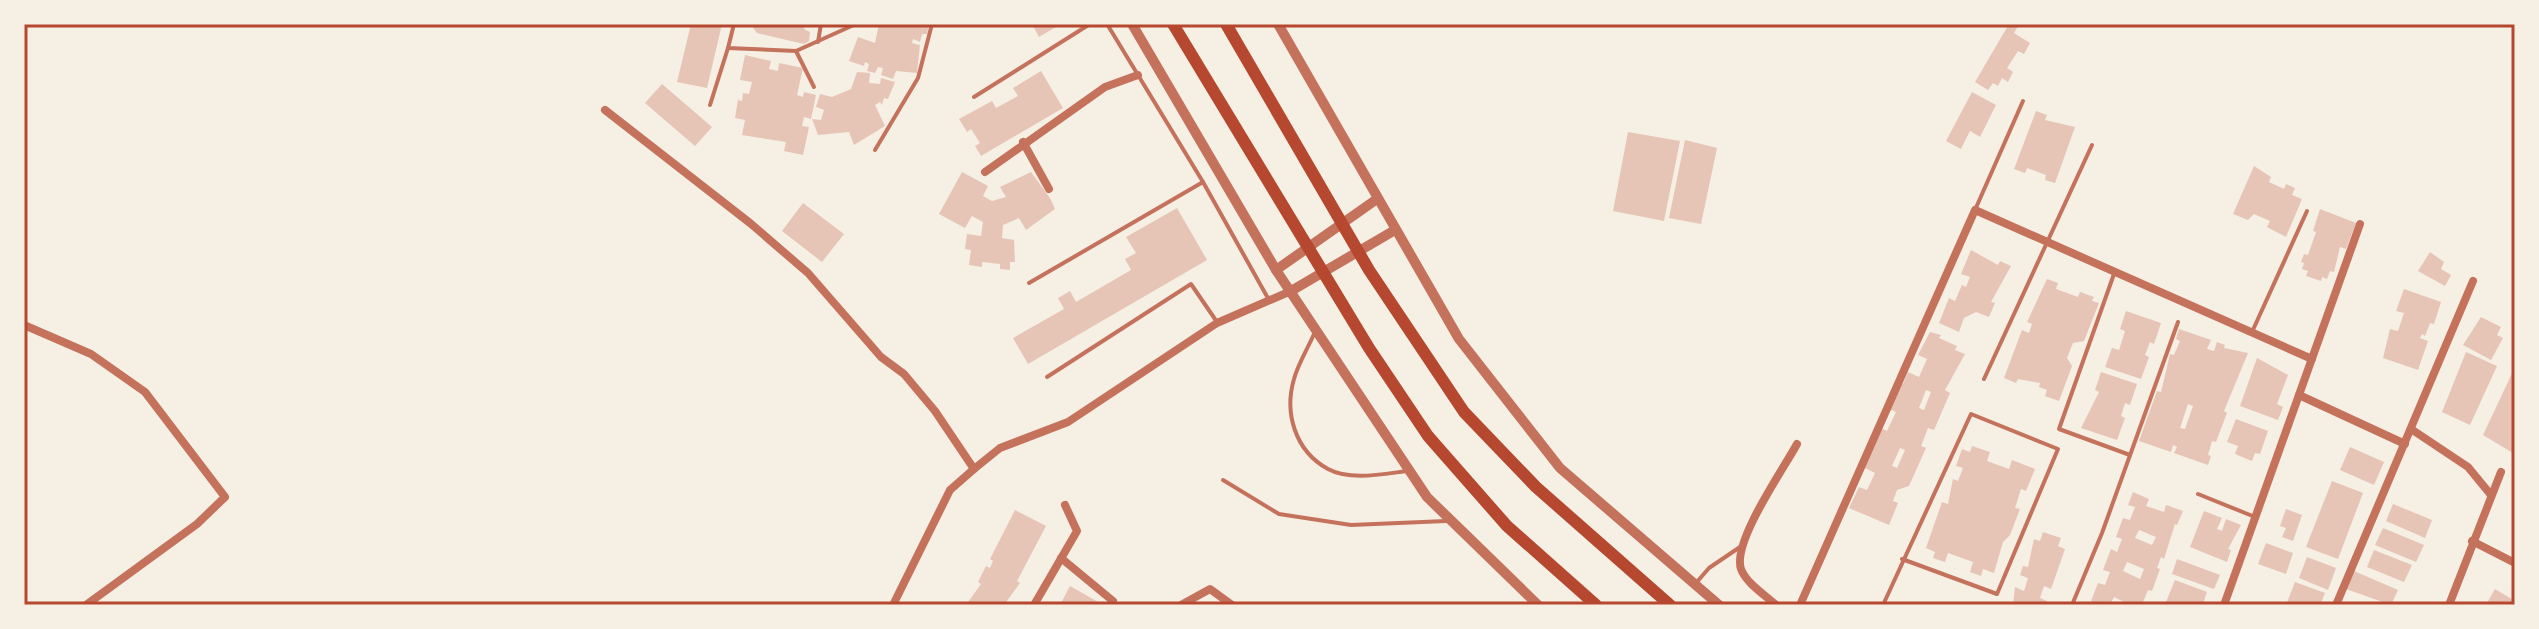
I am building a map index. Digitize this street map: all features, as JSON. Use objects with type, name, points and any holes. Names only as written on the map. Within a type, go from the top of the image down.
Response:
[{"type":"highway","points":[[1173,24],[1336,288],[1369,348],[1428,436],[1507,526],[1596,605]]},
{"type":"highway","points":[[1226,24],[1369,270],[1464,412],[1536,487],[1670,605]]},
{"type":"street","points":[[1132,24],[1276,270],[1427,497],[1538,605]]},
{"type":"street","points":[[1278,24],[1459,339],[1560,468],[1719,605]]},
{"type":"street","points":[[985,172],[1023,142],[1105,87],[1138,75]]},
{"type":"street","points":[[605,110],[750,223],[808,273],[881,357],[904,374],[935,411],[974,469]]},
{"type":"street","points":[[1023,142],[1049,189]]},
{"type":"street","points":[[1276,270],[1377,199]]},
{"type":"street","points":[[1800,605],[1975,210],[2312,359]]},
{"type":"street","points":[[2224,605],[2360,224]]},
{"type":"street","points":[[893,605],[950,490],[1000,448],[1068,422],[1217,323],[1291,291],[1395,230]]},
{"type":"street","points":[[2336,605],[2473,281]]},
{"type":"street","points":[[24,325],[91,354],[145,392],[225,497],[197,524],[86,605]]},
{"type":"street","points":[[2299,395],[2405,444]]},
{"type":"street","points":[[2411,429],[2468,467],[2491,495]]},
{"type":"street","points":[[1776,605],[1750,582],[1741,568],[1740,547],[1797,444]]},
{"type":"street","points":[[2449,605],[2501,472]]},
{"type":"street","points":[[1034,605],[1077,531],[1065,505]]},
{"type":"street","points":[[2472,541],[2515,563]]},
{"type":"street","points":[[1061,558],[1113,601]]},
{"type":"street","points":[[1181,605],[1210,589],[1232,605]]},
{"type":"lane","points":[[710,105],[734,24]]},
{"type":"lane","points":[[818,42],[821,24]]},
{"type":"lane","points":[[728,48],[796,51],[856,24]]},
{"type":"lane","points":[[875,150],[918,78],[932,24]]},
{"type":"lane","points":[[974,97],[1090,24]]},
{"type":"lane","points":[[1107,24],[1203,182],[1269,300]]},
{"type":"lane","points":[[796,51],[814,87]]},
{"type":"lane","points":[[1975,210],[2023,101]]},
{"type":"lane","points":[[1984,379],[2092,145]]},
{"type":"lane","points":[[1029,283],[1203,182]]},
{"type":"lane","points":[[2251,334],[2307,211]]},
{"type":"lane","points":[[2114,274],[2059,429],[2130,455]]},
{"type":"lane","points":[[1047,377],[1191,284],[1217,323]]},
{"type":"lane","points":[[2072,605],[2178,322]]},
{"type":"lane","points":[[1317,328],[1294,378],[1289,413],[1300,446],[1329,470],[1365,476],[1410,471]]},
{"type":"lane","points":[[1883,605],[1902,559],[1971,414],[2058,449],[1997,594],[1902,559]]},
{"type":"lane","points":[[1223,480],[1279,514],[1351,525],[1451,521]]},
{"type":"lane","points":[[2198,494],[2256,517]]},
{"type":"lane","points":[[1696,584],[1709,568],[1740,547]]},
{"type":"building","points":[[691,24],[722,24],[707,88],[677,82]]},
{"type":"building","points":[[750,24],[805,24],[804,29],[810,32],[809,41],[804,44],[757,33]]},
{"type":"building","points":[[879,24],[929,24],[927,34],[922,34],[920,42],[913,39],[912,43],[920,45],[917,73],[896,71],[893,79],[881,75],[883,68],[878,67],[875,73],[867,71],[869,64],[865,62],[864,66],[849,61],[858,37],[875,43]]},
{"type":"building","points":[[1032,24],[1061,24],[1039,37]]},
{"type":"building","points":[[2009,24],[2018,26],[2014,33],[2030,43],[2024,54],[2018,51],[2007,68],[2013,72],[2008,82],[2002,78],[1998,86],[1993,83],[1988,90],[1975,82]]},
{"type":"building","points":[[745,55],[771,61],[769,69],[778,71],[779,63],[803,68],[797,95],[803,97],[804,92],[816,95],[811,119],[804,117],[802,126],[809,127],[803,155],[784,151],[786,142],[742,135],[745,120],[735,118],[738,100],[742,101],[743,93],[749,94],[752,82],[740,80]]},
{"type":"building","points":[[1041,71],[1063,108],[981,156],[975,146],[980,143],[971,129],[967,132],[959,119],[992,101],[996,108],[1018,96],[1013,88]]},
{"type":"building","points":[[857,72],[870,73],[869,83],[880,84],[881,78],[895,82],[888,99],[884,98],[882,105],[880,102],[875,105],[885,126],[854,145],[849,132],[818,135],[812,119],[821,120],[824,110],[816,107],[820,94],[832,97],[851,89]]},
{"type":"building","points":[[662,84],[712,127],[695,146],[645,103]]},
{"type":"building","points":[[1972,92],[1996,105],[1980,137],[1970,131],[1961,149],[1946,141]]},
{"type":"building","points":[[2036,111],[2047,115],[2045,120],[2075,127],[2055,183],[2045,180],[2046,175],[2027,168],[2025,173],[2014,169]]},
{"type":"building","points":[[1628,132],[1680,141],[1664,221],[1613,211]]},
{"type":"building","points":[[1685,140],[1717,148],[1701,224],[1669,218]]},
{"type":"building","points":[[2254,166],[2271,177],[2269,182],[2284,189],[2286,184],[2295,188],[2292,195],[2302,199],[2286,237],[2267,227],[2270,221],[2254,214],[2248,220],[2233,214]]},
{"type":"building","points":[[962,172],[988,186],[983,196],[992,201],[1006,197],[1000,187],[1031,172],[1050,198],[1055,209],[1026,230],[1019,218],[1003,225],[1002,238],[1014,240],[1015,262],[1010,262],[1010,270],[1000,269],[1000,264],[982,262],[982,267],[969,265],[971,250],[965,249],[967,234],[981,236],[983,222],[972,216],[965,228],[939,214]]},
{"type":"building","points":[[803,203],[844,234],[822,262],[782,231]]},
{"type":"building","points":[[1177,208],[1207,260],[1028,364],[1013,338],[1064,309],[1058,298],[1070,291],[1076,302],[1131,270],[1125,259],[1136,253],[1126,237]]},
{"type":"building","points":[[2320,209],[2356,223],[2346,249],[2340,247],[2334,272],[2330,271],[2327,279],[2322,277],[2321,281],[2306,276],[2308,271],[2302,269],[2304,263],[2301,262],[2304,254],[2308,255]]},
{"type":"building","points":[[1971,250],[1998,265],[2000,261],[2011,266],[1991,302],[1995,303],[1989,317],[1976,312],[1964,318],[1959,332],[1939,323],[1949,298],[1955,301],[1962,285],[1966,287],[1970,277],[1961,274]]},
{"type":"building","points":[[2430,252],[2444,262],[2441,269],[2451,275],[2445,286],[2418,271]]},
{"type":"building","points":[[2047,279],[2058,283],[2056,289],[2078,297],[2080,292],[2094,297],[2092,301],[2099,303],[2084,341],[2073,343],[2067,358],[2072,366],[2059,401],[2045,396],[2047,390],[2039,387],[2040,383],[2018,379],[2016,383],[2004,378],[2022,330],[2029,333],[2032,324],[2027,322]]},
{"type":"building","points":[[2404,289],[2441,302],[2434,324],[2430,323],[2425,336],[2422,334],[2420,338],[2428,341],[2418,370],[2383,358],[2390,329],[2398,331],[2404,313],[2396,311]]},
{"type":"building","points":[[2126,311],[2161,323],[2154,344],[2150,342],[2145,355],[2149,357],[2141,379],[2105,367],[2112,348],[2119,350],[2125,331],[2120,329]]},
{"type":"building","points":[[2481,317],[2501,327],[2497,335],[2503,338],[2491,360],[2463,345]]},
{"type":"building","points":[[2179,329],[2211,340],[2207,349],[2214,351],[2217,342],[2225,345],[2224,348],[2248,353],[2224,411],[2227,413],[2216,442],[2212,441],[2208,465],[2174,453],[2177,447],[2173,445],[2171,452],[2139,441],[2157,391],[2161,392],[2170,354],[2174,355],[2180,341],[2176,339]],"holes":[[[2188,404],[2193,406],[2185,429],[2180,428]]]},
{"type":"building","points":[[1930,332],[1941,335],[1939,338],[1957,346],[1955,350],[1965,354],[1945,390],[1950,393],[1934,430],[1928,428],[1921,446],[1926,448],[1909,486],[1897,490],[1893,501],[1898,503],[1889,525],[1849,508],[1859,487],[1867,490],[1875,473],[1863,467],[1878,433],[1883,429],[1887,431],[1896,412],[1889,409],[1900,383],[1903,384],[1908,372],[1919,377],[1927,359],[1918,355]],"holes":[[[1926,390],[1931,392],[1924,410],[1919,408]],[[1900,448],[1905,450],[1897,468],[1892,466]]]},
{"type":"building","points":[[2466,352],[2497,366],[2470,425],[2442,412]]},
{"type":"building","points":[[2257,358],[2288,375],[2277,404],[2283,407],[2278,420],[2240,406]]},
{"type":"building","points":[[2515,367],[2515,449],[2513,453],[2483,435]]},
{"type":"building","points":[[2101,372],[2137,384],[2130,405],[2125,403],[2121,416],[2125,418],[2117,440],[2081,428],[2099,392],[2095,390]]},
{"type":"building","points":[[2236,419],[2268,431],[2260,454],[2255,453],[2252,461],[2235,454],[2238,446],[2227,442]]},
{"type":"building","points":[[1972,446],[1990,452],[1987,461],[2009,469],[2012,460],[2035,469],[2026,491],[2021,489],[2015,508],[2020,509],[2010,535],[2003,542],[1994,573],[1983,569],[1981,576],[1970,572],[1973,562],[1948,553],[1945,562],[1933,558],[1935,552],[1926,548],[1942,502],[1948,504],[1953,479],[1958,481],[1963,468],[1956,466],[1962,449],[1970,452]]},
{"type":"building","points":[[2350,447],[2384,462],[2374,485],[2340,470]]},
{"type":"building","points":[[2332,481],[2363,493],[2338,559],[2306,547]]},
{"type":"building","points":[[2133,492],[2149,499],[2146,506],[2164,512],[2166,505],[2183,511],[2175,524],[2164,559],[2161,557],[2152,591],[2148,590],[2143,602],[2150,605],[2130,605],[2114,597],[2110,605],[2096,605],[2091,601],[2098,583],[2105,585],[2110,572],[2103,570],[2111,549],[2117,552],[2122,539],[2116,537],[2123,518],[2130,520],[2135,507],[2128,505]],"holes":[[[2139,530],[2156,537],[2152,545],[2135,538]],[[2127,562],[2144,569],[2140,579],[2123,571]]]},
{"type":"building","points":[[2393,504],[2432,520],[2425,538],[2386,521]]},
{"type":"building","points":[[2286,509],[2302,515],[2293,541],[2282,537],[2286,528],[2280,526]]},
{"type":"building","points":[[1015,510],[1046,526],[1017,581],[1020,583],[1004,605],[966,605],[981,584],[978,582],[986,566],[990,568],[993,561],[990,559]]},
{"type":"building","points":[[2204,511],[2222,518],[2217,529],[2222,531],[2226,519],[2241,525],[2228,549],[2231,550],[2227,562],[2190,547]]},
{"type":"building","points":[[2383,528],[2424,545],[2416,562],[2375,545]]},
{"type":"building","points":[[2043,532],[2061,538],[2058,546],[2065,549],[2051,589],[2044,586],[2040,598],[2047,601],[2046,605],[2013,605],[2015,587],[2024,591],[2028,578],[2020,575],[2023,566],[2028,567],[2034,539],[2040,541]]},
{"type":"building","points":[[2266,543],[2293,553],[2286,574],[2258,564]]},
{"type":"building","points":[[2374,550],[2412,565],[2404,582],[2367,567]]},
{"type":"building","points":[[2307,557],[2336,568],[2328,590],[2299,578]]},
{"type":"building","points":[[2177,559],[2220,575],[2214,589],[2172,574]]},
{"type":"building","points":[[2354,571],[2398,590],[2391,605],[2346,589]]},
{"type":"building","points":[[2175,580],[2207,592],[2203,604],[2166,602]]},
{"type":"building","points":[[2295,582],[2325,593],[2320,605],[2286,605]]},
{"type":"building","points":[[1070,586],[1100,603],[1099,605],[1060,605]]},
{"type":"building","points":[[2495,589],[2515,601],[2515,605],[2487,603]]}]
